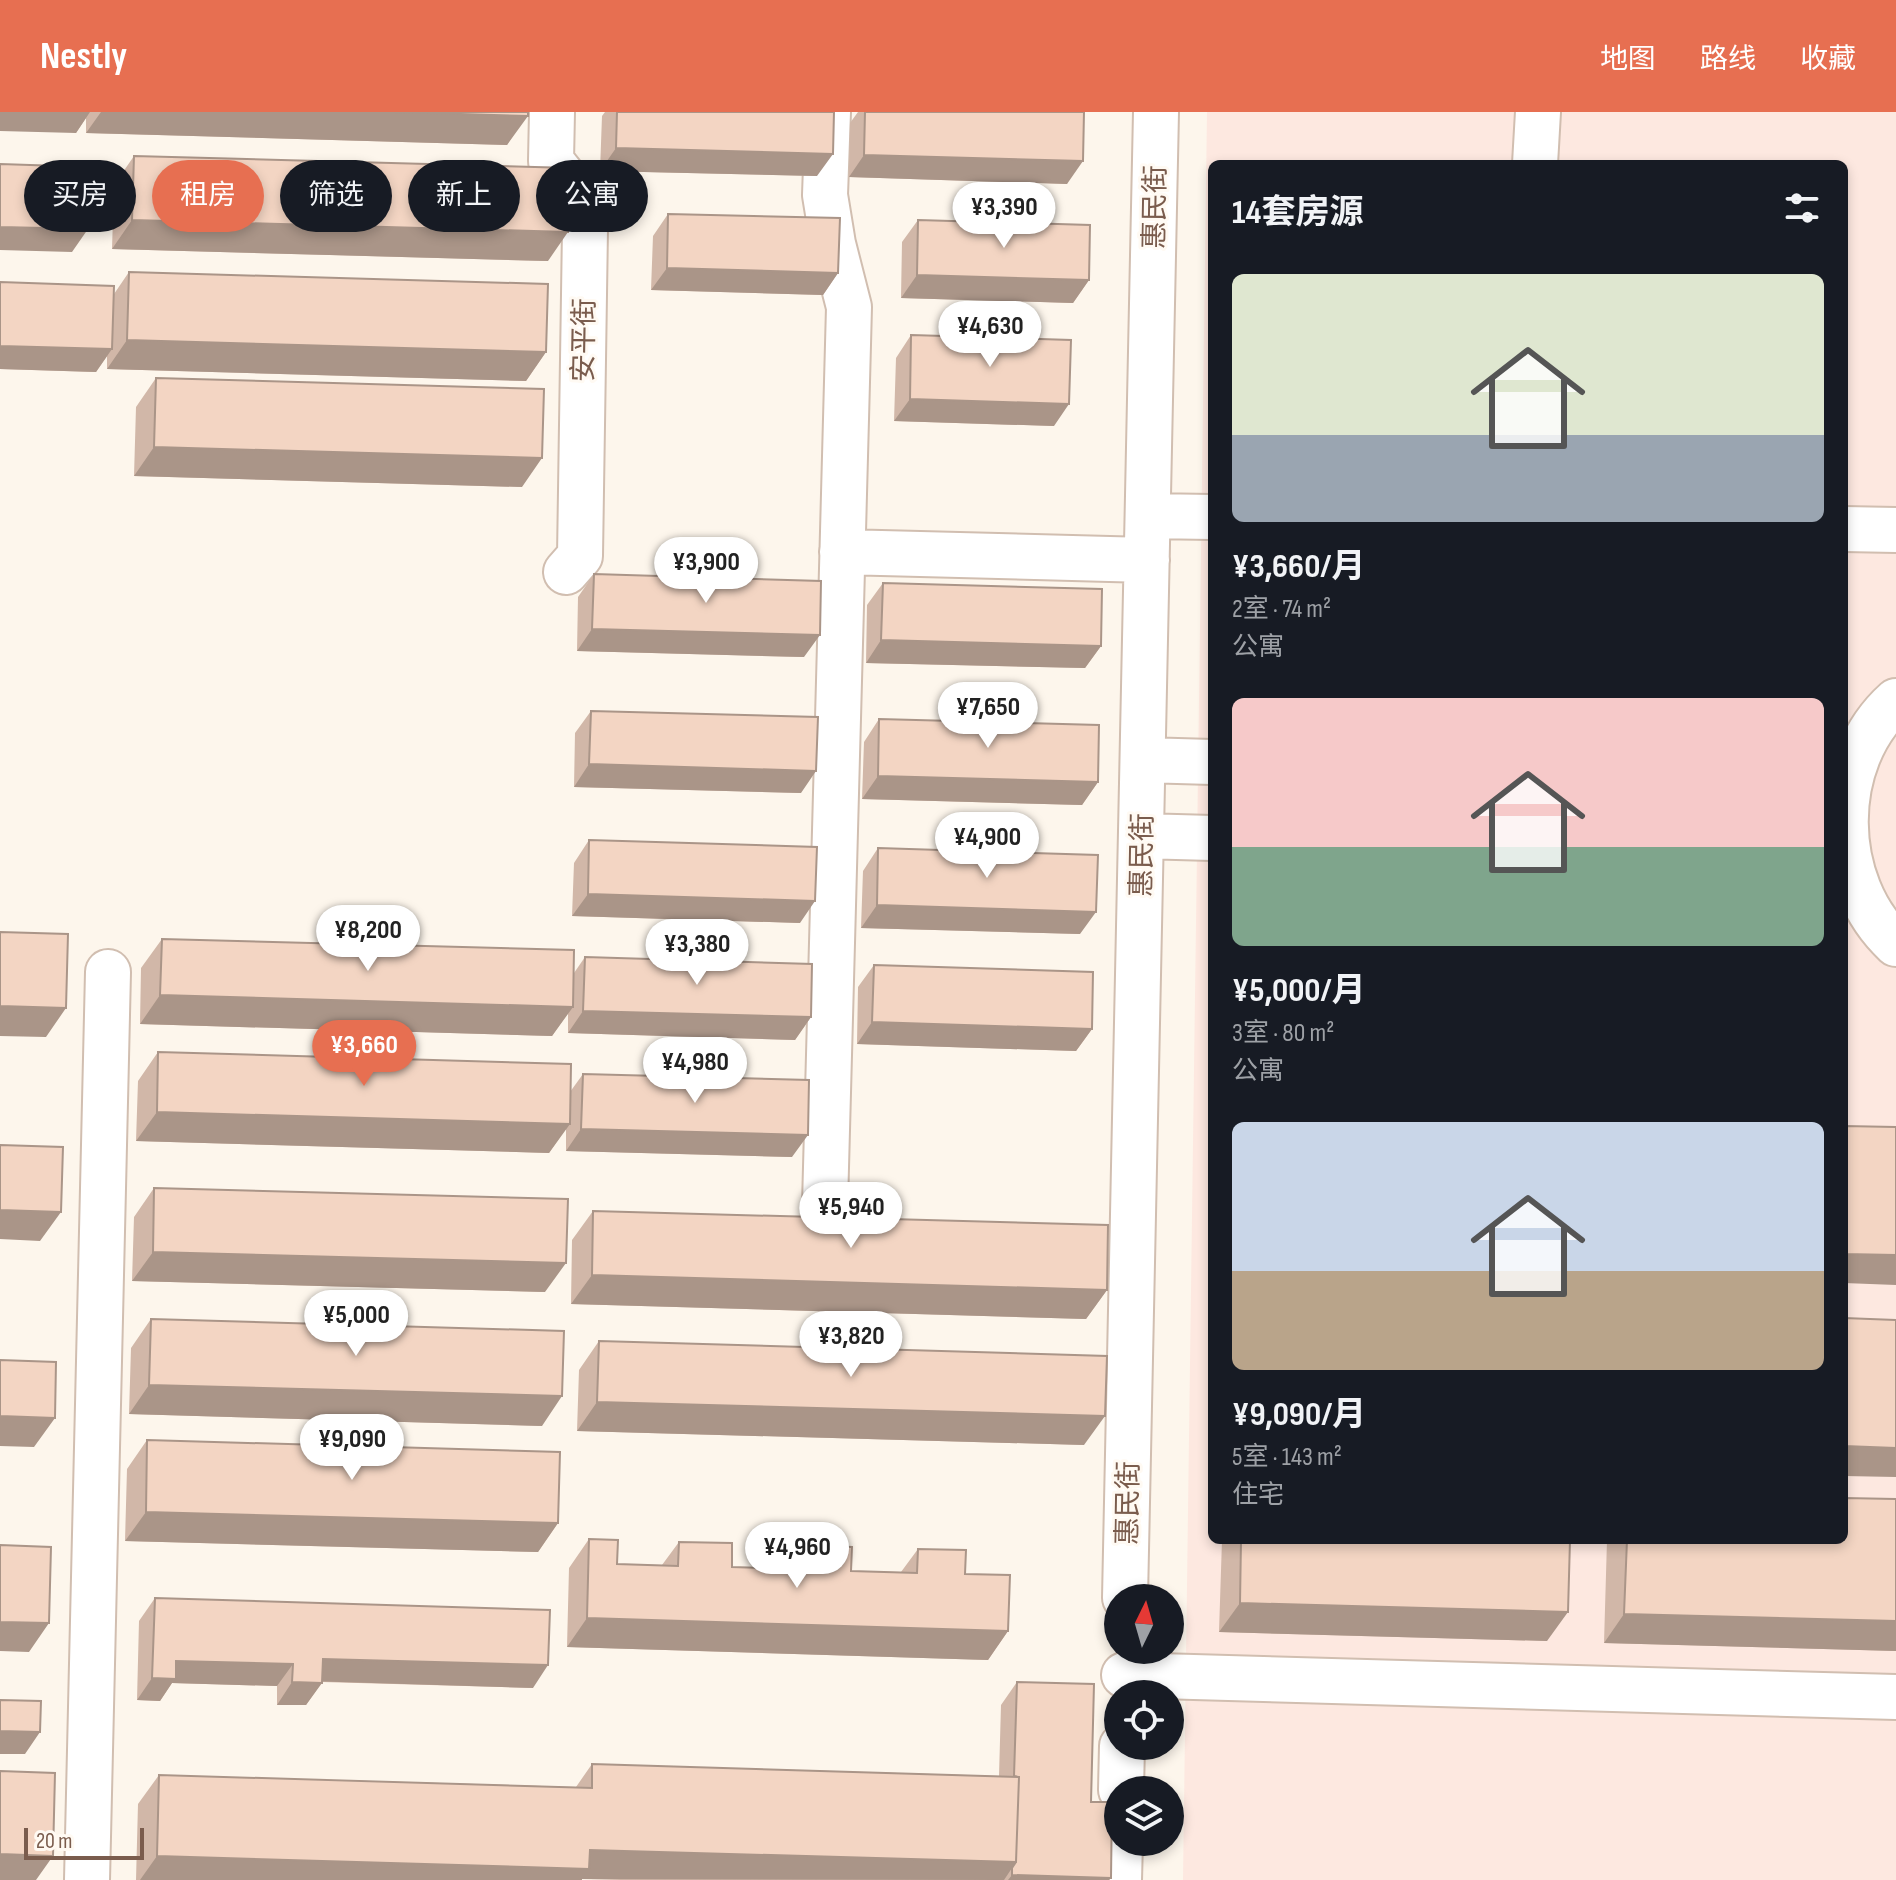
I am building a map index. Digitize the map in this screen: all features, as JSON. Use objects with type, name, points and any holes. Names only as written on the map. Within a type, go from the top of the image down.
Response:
[{"type":"street","name":"安平街","points":[[552,112],[551,161],[574,190],[585,229],[580,556],[566,572]]},
{"type":"street","points":[[824,1242],[849,307],[833,244],[825,195],[828,112]]},
{"type":"street","name":"惠民街","points":[[1125,1584],[1156,112]]},
{"type":"street","points":[[1535,160],[1538,112]]},
{"type":"street","points":[[1148,516],[1208,517]]},
{"type":"street","points":[[1848,529],[1896,530]]},
{"type":"street","points":[[842,552],[1147,560]]},
{"type":"street","points":[[1848,776],[1869,735],[1896,701]]},
{"type":"street","points":[[1143,760],[1208,762]]},
{"type":"street","points":[[1141,836],[1208,838]]},
{"type":"street","points":[[1848,859],[1866,904],[1885,934],[1896,944]]},
{"type":"street","points":[[87,1880],[108,972]]},
{"type":"street","points":[[1124,1673],[1896,1697]]},
{"type":"street","points":[[1119,1880],[1120,1856]]},
{"type":"shaded area","points":[[1207,112],[1896,112],[1896,1880],[1183,1880]]},
{"type":"building","points":[[395,112],[528,112],[528,116]]},
{"type":"building","points":[[617,112],[834,112],[833,154],[616,148]]},
{"type":"building","points":[[865,112],[1084,112],[1083,161],[864,155]]},
{"type":"building","points":[[134,156],[280,160],[280,224],[264,224],[264,160],[152,160],[152,221],[136,220]]},
{"type":"building","points":[[392,163],[408,164],[408,228],[392,227]]},
{"type":"building","points":[[0,164],[24,165],[24,228],[0,227]]},
{"type":"building","points":[[520,167],[536,167],[536,231],[520,231]]},
{"type":"building","points":[[668,214],[840,218],[838,273],[667,268]]},
{"type":"building","points":[[918,220],[1090,225],[1089,280],[917,275]]},
{"type":"building","points":[[129,272],[548,284],[546,352],[127,340]]},
{"type":"building","points":[[0,282],[114,286],[112,349],[0,346]]},
{"type":"building","points":[[911,335],[1071,340],[1069,404],[910,399]]},
{"type":"building","points":[[156,378],[544,389],[542,458],[154,447]]},
{"type":"building","points":[[594,574],[821,581],[820,635],[592,629]]},
{"type":"building","points":[[883,583],[1102,589],[1101,646],[881,640]]},
{"type":"building","points":[[591,711],[818,717],[816,771],[589,764]]},
{"type":"building","points":[[879,719],[1099,725],[1098,782],[878,776]]},
{"type":"building","points":[[589,840],[817,847],[815,901],[588,894]]},
{"type":"building","points":[[878,848],[1098,855],[1096,912],[877,905]]},
{"type":"building","points":[[0,932],[68,934],[66,1008],[0,1006]]},
{"type":"building","points":[[162,939],[574,950],[573,1007],[160,995]]},
{"type":"building","points":[[585,957],[812,964],[811,1017],[583,1011]]},
{"type":"building","points":[[874,965],[1093,972],[1092,1029],[872,1022]]},
{"type":"building","points":[[158,1052],[571,1064],[570,1124],[157,1112]]},
{"type":"building","points":[[583,1074],[809,1080],[808,1135],[581,1129]]},
{"type":"building","points":[[1848,1126],[1896,1127],[1896,1255],[1848,1254]]},
{"type":"building","points":[[0,1145],[63,1147],[61,1212],[0,1210]]},
{"type":"building","points":[[154,1188],[568,1199],[566,1263],[153,1252]]},
{"type":"building","points":[[593,1211],[1108,1225],[1107,1290],[592,1275]]},
{"type":"building","points":[[1848,1318],[1896,1320],[1896,1448],[1848,1446]]},
{"type":"building","points":[[151,1319],[564,1331],[562,1396],[149,1385]]},
{"type":"building","points":[[599,1341],[1107,1356],[1105,1416],[597,1402]]},
{"type":"building","points":[[0,1360],[56,1362],[55,1418],[0,1416]]},
{"type":"building","points":[[147,1440],[560,1452],[558,1523],[146,1512]]},
{"type":"building","points":[[1848,1498],[1896,1499],[1896,1621],[1624,1614],[1627,1544],[1848,1544]]},
{"type":"building","points":[[589,1539],[618,1540],[617,1564],[678,1566],[679,1542],[732,1543],[732,1567],[793,1569],[794,1545],[852,1547],[851,1571],[917,1573],[918,1549],[966,1550],[965,1574],[1010,1575],[1008,1631],[587,1618]]},
{"type":"building","points":[[1241,1544],[1570,1544],[1568,1612],[1240,1603]]},
{"type":"building","points":[[0,1545],[51,1547],[49,1623],[0,1622]]},
{"type":"building","points":[[155,1598],[550,1610],[548,1665],[323,1659],[322,1683],[292,1682],[293,1664],[176,1661],[176,1679],[152,1678]]},
{"type":"building","points":[[1017,1682],[1094,1684],[1091,1802],[1104,1802],[1104,1856],[1111,1856],[1111,1878],[1012,1875],[1016,1862],[1019,1777],[1014,1776]]},
{"type":"building","points":[[0,1700],[41,1701],[40,1732],[0,1731]]},
{"type":"building","points":[[592,1764],[1019,1777],[1016,1862],[590,1850],[589,1869],[157,1856],[159,1775],[592,1788]]},
{"type":"building","points":[[0,1771],[55,1773],[53,1856],[0,1854]]}]
